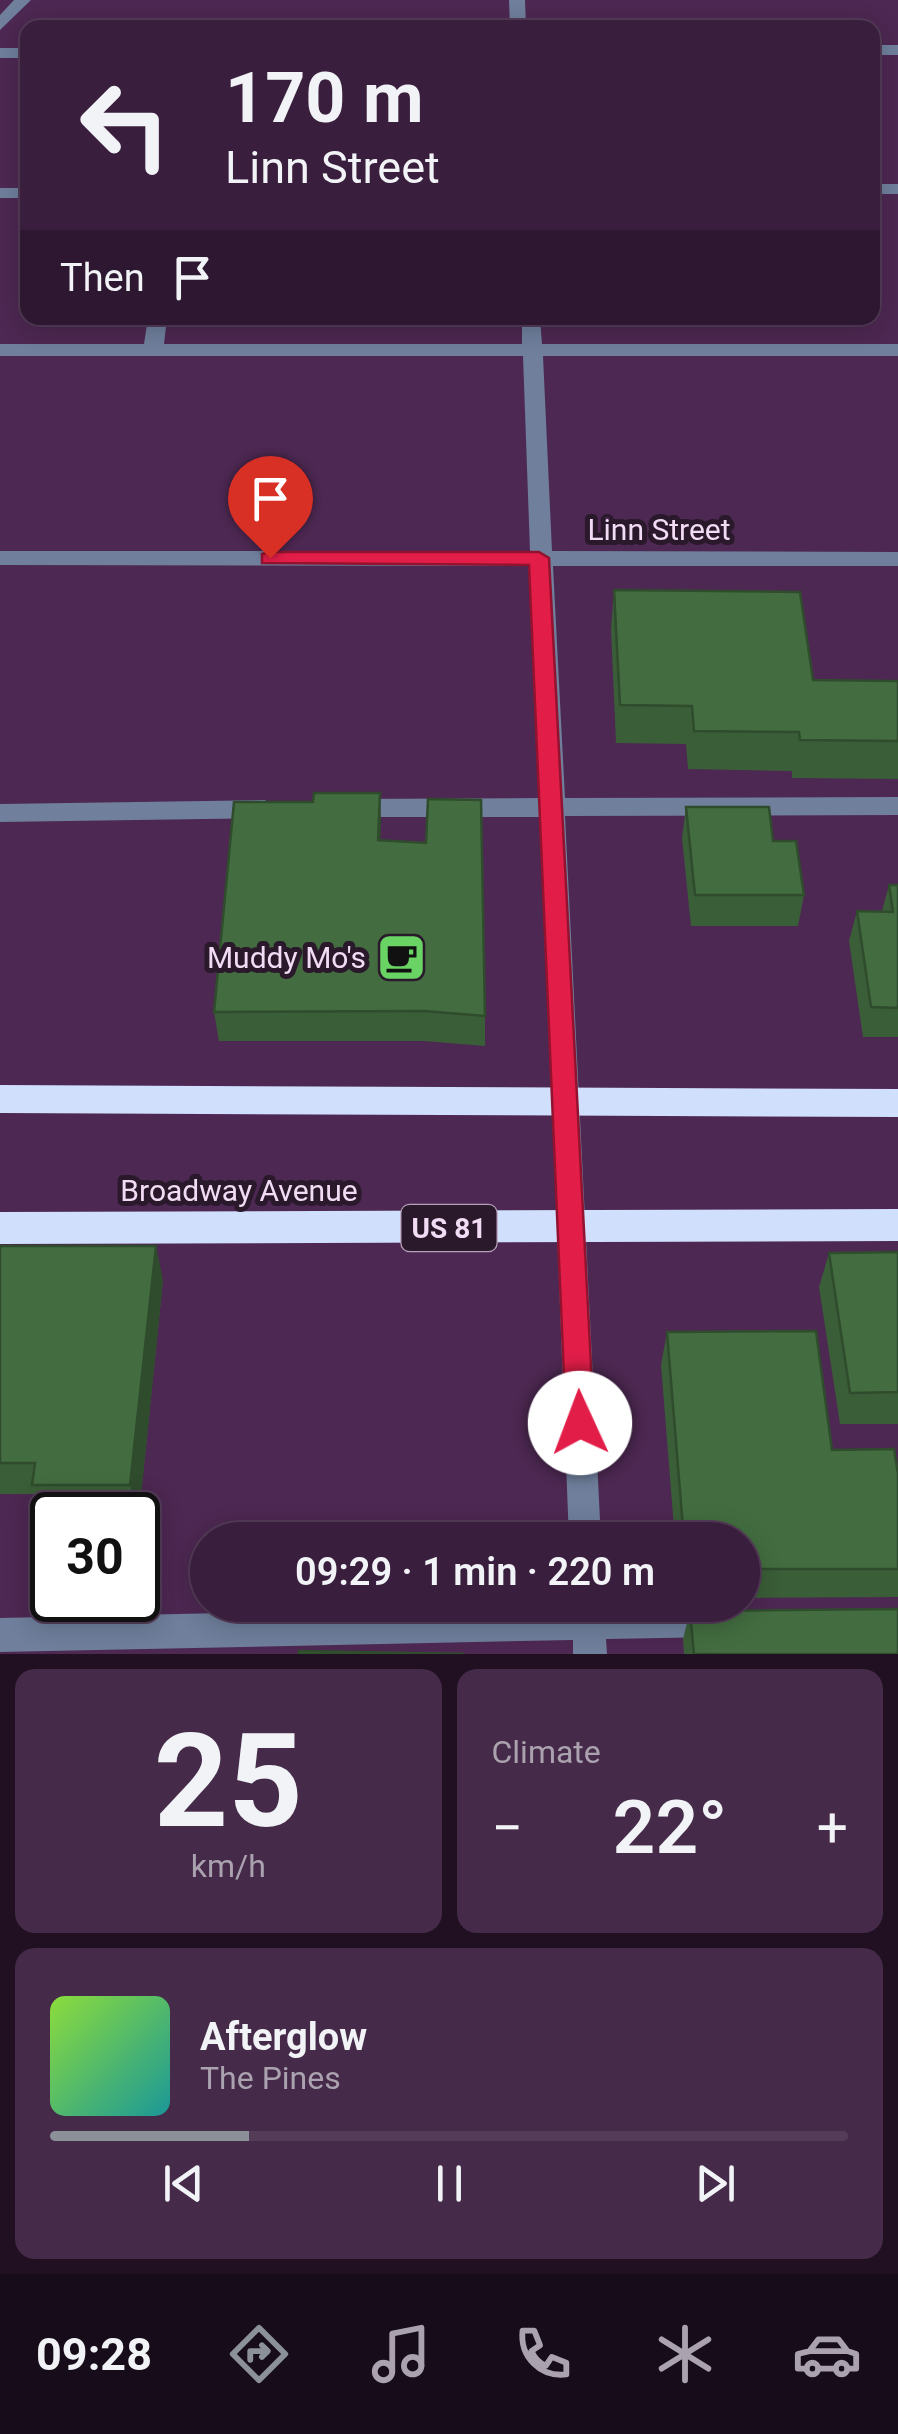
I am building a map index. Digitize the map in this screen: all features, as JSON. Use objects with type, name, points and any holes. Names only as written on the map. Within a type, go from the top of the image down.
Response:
[{"type":"highway","points":[[0,1100],[898,1103]]},
{"type":"highway","name":"Broadway Avenue","points":[[0,1228],[898,1225]]},
{"type":"street","points":[[0,25],[23,0]]},
{"type":"street","points":[[152,352],[156,325]]},
{"type":"street","points":[[531,325],[584,1522]]},
{"type":"street","points":[[0,350],[898,350]]},
{"type":"street","name":"Linn Street","points":[[0,558],[898,559]]},
{"type":"street","points":[[0,813],[554,805],[898,806]]},
{"type":"street","points":[[0,1635],[692,1622]]},
{"type":"building","points":[[614,590],[800,592],[813,680],[898,681],[898,741],[800,740],[799,732],[694,731],[692,706],[620,705]]},
{"type":"building","points":[[314,793],[380,793],[378,840],[426,843],[428,799],[481,800],[485,1016],[424,1011],[214,1012],[234,802],[313,802]]},
{"type":"building","points":[[686,807],[769,807],[773,841],[796,841],[804,895],[695,895]]},
{"type":"building","points":[[889,885],[898,885],[898,1008],[871,1007],[857,911],[893,912]]},
{"type":"building","points":[[0,1246],[156,1246],[130,1485],[32,1485],[35,1463],[0,1463]]},
{"type":"building","points":[[898,1252],[898,1392],[850,1393],[829,1253]]},
{"type":"building","points":[[816,1331],[832,1450],[894,1449],[898,1474],[898,1569],[760,1569],[760,1522],[683,1522],[667,1332]]},
{"type":"building","points":[[898,1609],[898,1654],[694,1654],[691,1622],[760,1622],[760,1610]]},
{"type":"building","points":[[299,1651],[464,1654],[299,1654]]},
{"type":"place","name":"Muddy Mo's","points":[[401,957]]},
{"type":"route","points":[[270,558],[539,558],[554,805],[580,1423]]}]
